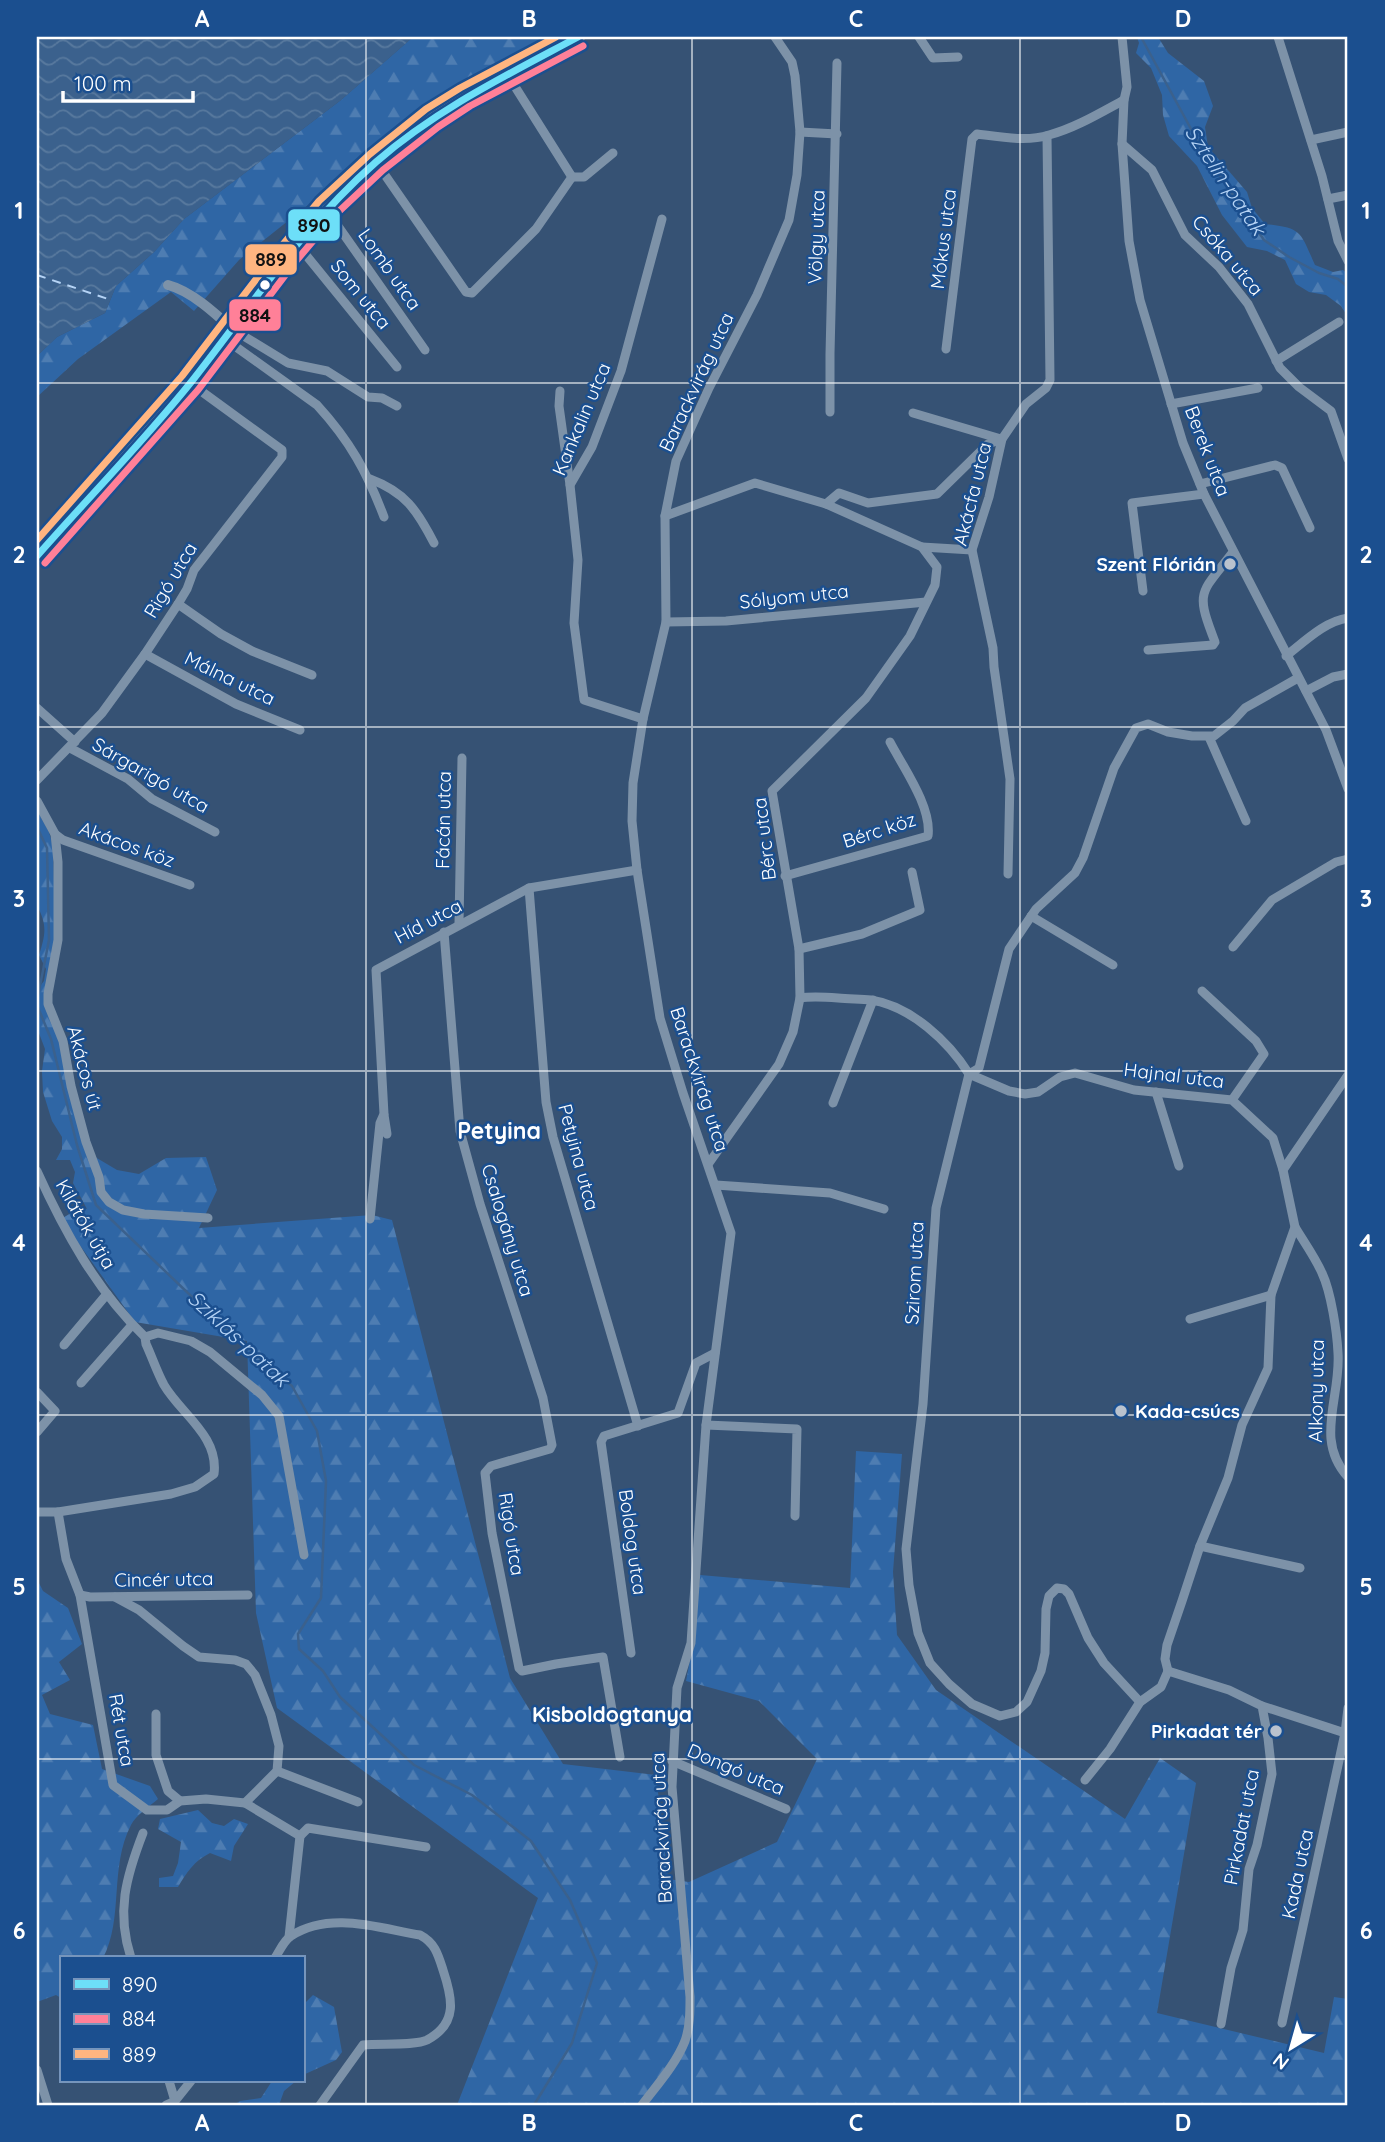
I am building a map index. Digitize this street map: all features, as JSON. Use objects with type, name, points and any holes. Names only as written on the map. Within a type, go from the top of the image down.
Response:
[{"type":"main road","points":[[37,556],[190,383],[326,209],[376,162],[432,118],[578,37]]},
{"type":"street","name":"Barackvirág utca","points":[[642,2105],[674,2060],[685,2040],[689,2021],[691,1997],[672,1787],[672,1760],[679,1676],[691,1643],[706,1425],[731,1233],[660,1018],[637,870],[632,821],[633,783],[643,719],[666,622],[665,516],[676,461],[684,439],[757,295],[789,220],[797,175],[800,132],[792,62],[775,37]]},
{"type":"street","points":[[919,37],[933,58],[958,57]]},
{"type":"street","name":"Berek utca","points":[[1122,37],[1127,88],[1122,144],[1129,242],[1140,300],[1171,404],[1202,489],[1326,730],[1348,789]]},
{"type":"street","points":[[1278,37],[1348,261]]},
{"type":"street","name":"Völgy utca","points":[[830,412],[837,63]]},
{"type":"street","points":[[507,74],[572,177]]},
{"type":"street","points":[[1047,136],[1124,100]]},
{"type":"street","points":[[800,132],[837,134]]},
{"type":"street","points":[[1311,140],[1348,132]]},
{"type":"street","name":"Mókus utca","points":[[946,349],[972,139],[977,134],[1012,138],[1047,136]]},
{"type":"street","name":"Akácfa utca","points":[[1008,874],[1010,779],[993,648],[972,550],[989,497],[1002,439],[1026,404],[1046,388],[1050,380],[1047,136]]},
{"type":"street","name":"Csóka utca","points":[[1122,144],[1152,170],[1185,235],[1219,267],[1248,304],[1280,368],[1299,387],[1331,411],[1348,459]]},
{"type":"street","points":[[572,177],[584,177],[612,153]]},
{"type":"street","points":[[376,162],[466,292],[471,293],[536,229],[572,177]]},
{"type":"street","points":[[1328,199],[1348,195]]},
{"type":"street","name":"Lomb utca","points":[[326,209],[425,350]]},
{"type":"street","name":"Kankalin utca","points":[[643,719],[584,699],[574,623],[578,560],[570,485],[592,447],[621,372],[662,219]]},
{"type":"street","name":"Som utca","points":[[297,244],[397,367]]},
{"type":"street","points":[[168,285],[175,286],[200,303],[229,334],[317,405],[349,444],[370,479],[384,517]]},
{"type":"street","points":[[1276,361],[1339,322]]},
{"type":"street","points":[[229,334],[288,363],[327,371],[368,397],[382,398],[397,406]]},
{"type":"street","name":"Rigó utca","points":[[37,780],[102,713],[178,604],[194,570],[283,453],[190,383]]},
{"type":"street","points":[[1171,404],[1258,388]]},
{"type":"street","points":[[560,391],[559,406],[570,485]]},
{"type":"street","points":[[913,413],[1002,439]]},
{"type":"street","points":[[826,505],[839,493],[868,503],[937,494],[988,444],[1002,439]]},
{"type":"street","points":[[1143,592],[1132,503],[1202,489],[1275,465],[1282,468],[1310,528]]},
{"type":"street","points":[[370,479],[403,495],[434,542]]},
{"type":"street","points":[[665,516],[755,482],[826,505],[922,547],[972,550]]},
{"type":"street","name":"Bérc utca","points":[[709,1163],[779,1064],[793,1032],[800,998],[799,949],[772,791],[866,698],[910,636],[935,585],[937,567],[922,547]]},
{"type":"street","points":[[1148,650],[1213,645],[1215,642],[1202,609],[1202,595],[1233,552]]},
{"type":"street","name":"Sólyom utca","points":[[666,622],[726,621],[926,602]]},
{"type":"street","points":[[178,604],[221,634],[252,651],[312,676]]},
{"type":"street","points":[[1286,656],[1313,634],[1348,618]]},
{"type":"street","name":"Málna utca","points":[[145,654],[236,704],[300,730]]},
{"type":"street","points":[[1306,691],[1333,677],[1348,674]]},
{"type":"street","points":[[1246,821],[1209,737],[1224,729],[1245,708],[1297,678]]},
{"type":"street","name":"Sárgarigó utca","points":[[37,708],[72,745],[128,779],[152,799],[215,832]]},
{"type":"street","name":"Szirom utca","points":[[1140,1702],[1104,1663],[1087,1638],[1069,1594],[1064,1589],[1057,1588],[1049,1596],[1045,1653],[1041,1671],[1027,1703],[1016,1712],[1000,1716],[972,1704],[930,1663],[918,1633],[909,1585],[906,1549],[923,1404],[936,1208],[969,1074],[979,1068],[1009,949],[1036,909],[1075,873],[1083,858],[1114,768],[1136,728],[1148,724],[1168,732],[1209,737]]},
{"type":"street","name":"Bérc köz","points":[[785,876],[928,836],[926,813],[890,742]]},
{"type":"street","name":"Fácán utca","points":[[459,924],[462,758]]},
{"type":"street","name":"Akácos út","points":[[37,801],[55,834],[58,862],[58,940],[48,1004],[63,1041],[71,1086],[86,1142],[99,1177],[101,1192],[109,1202],[123,1210],[208,1218]]},
{"type":"street","name":"Akácos köz","points":[[55,834],[63,840],[190,885]]},
{"type":"street","points":[[1233,947],[1272,901],[1336,862],[1348,859]]},
{"type":"street","name":"Híd utca","points":[[387,1134],[376,970],[529,888],[637,870]]},
{"type":"street","points":[[799,949],[862,934],[920,910],[912,872]]},
{"type":"street","name":"Petyina utca","points":[[529,888],[546,1102],[553,1137],[638,1426]]},
{"type":"street","points":[[1031,916],[1113,965]]},
{"type":"street","name":"Csalogány utca","points":[[444,933],[460,1131],[480,1204],[543,1398],[552,1445],[550,1449]]},
{"type":"street","points":[[1202,990],[1256,1041],[1264,1055],[1231,1100]]},
{"type":"street","points":[[800,998],[873,1000],[895,1008],[919,1021],[943,1039],[969,1074]]},
{"type":"street","points":[[833,1103],[873,1000]]},
{"type":"street","name":"Hajnal utca","points":[[969,1074],[1009,1091],[1025,1094],[1038,1092],[1060,1077],[1075,1073],[1119,1087],[1231,1100],[1273,1138],[1283,1170],[1294,1227],[1271,1295],[1268,1368],[1242,1425],[1228,1478],[1200,1546],[1167,1645],[1165,1659],[1168,1671]]},
{"type":"street","points":[[1283,1170],[1348,1075]]},
{"type":"street","points":[[1156,1092],[1179,1166]]},
{"type":"street","name":"Híd utca","points":[[370,1219],[378,1136],[384,1114]]},
{"type":"street","name":"Kilátók útja","points":[[37,1171],[60,1223],[107,1294],[145,1337]]},
{"type":"street","points":[[716,1185],[830,1193],[884,1209]]},
{"type":"street","name":"Alkony utca","points":[[1294,1227],[1323,1275],[1334,1325],[1338,1373],[1329,1439],[1333,1455],[1348,1477]]},
{"type":"street","name":"Kilátók útja","points":[[64,1345],[107,1294]]},
{"type":"street","points":[[1190,1319],[1271,1295]]},
{"type":"street","points":[[81,1382],[132,1325]]},
{"type":"street","points":[[37,1512],[58,1512],[171,1494],[195,1488],[214,1474],[216,1461],[213,1450],[164,1386],[146,1344],[145,1337],[158,1333],[191,1341],[210,1352],[262,1395],[279,1416],[304,1555]]},
{"type":"street","points":[[638,1426],[678,1413],[696,1363],[715,1353]]},
{"type":"street","points":[[37,1392],[55,1411],[37,1432]]},
{"type":"street","points":[[706,1425],[797,1429],[794,1516]]},
{"type":"street","name":"Boldog utca","points":[[631,1653],[601,1442],[604,1436],[638,1426]]},
{"type":"street","name":"Rigó utca","points":[[550,1449],[491,1466],[485,1473],[492,1532],[519,1668],[523,1671],[603,1657],[620,1757]]},
{"type":"street","name":"Rét utca","points":[[58,1512],[66,1559],[80,1595],[113,1785],[147,1810],[167,1810],[180,1801],[205,1799],[245,1802],[300,1836]]},
{"type":"street","points":[[1200,1546],[1300,1568]]},
{"type":"street","name":"Cincér utca","points":[[80,1595],[248,1595]]},
{"type":"street","points":[[115,1597],[139,1610],[183,1647],[200,1657],[235,1660],[246,1664],[255,1675],[271,1715],[279,1746],[277,1771],[245,1802]]},
{"type":"street","points":[[1085,1780],[1110,1749],[1140,1702],[1161,1687],[1168,1671],[1229,1690],[1262,1706],[1345,1733]]},
{"type":"street","name":"Pirkadat utca","points":[[1221,2024],[1231,1968],[1243,1930],[1249,1869],[1257,1845],[1272,1774],[1269,1738],[1262,1706]]},
{"type":"street","name":"Kada utca","points":[[1282,2023],[1345,1733],[1348,1708]]},
{"type":"street","points":[[156,1714],[156,1755],[168,1791],[180,1801]]},
{"type":"street","name":"Dongó utca","points":[[672,1760],[786,1810]]},
{"type":"street","points":[[277,1771],[358,1802]]},
{"type":"street","points":[[276,1956],[289,1937],[300,1836],[308,1828],[426,1847]]},
{"type":"street","points":[[130,1956],[124,1937],[124,1893],[129,1870],[143,1833]]},
{"type":"street","points":[[289,1937],[324,1923],[341,1921],[420,1935],[436,1947],[452,1998],[448,2020],[426,2041],[407,2045],[387,2042],[363,2045],[320,2105]]},
{"type":"street","points":[[37,2070],[48,2105]]},
{"type":"street","points":[[169,2082],[170,2103]]},
{"type":"street","points":[[170,2103],[190,2082]]},
{"type":"green space","points":[[413,37],[560,37],[478,80],[372,154],[239,260],[194,311],[171,292],[78,359],[37,397],[37,356],[57,337],[105,313],[116,286],[154,252],[184,219],[341,100]]},
{"type":"green space","points":[[1137,37],[1158,37],[1168,53],[1204,81],[1213,106],[1205,127],[1208,147],[1247,192],[1252,208],[1265,224],[1294,230],[1303,239],[1315,265],[1333,272],[1343,270],[1348,274],[1348,317],[1341,306],[1326,295],[1309,292],[1296,284],[1285,260],[1267,251],[1247,247],[1222,215],[1197,166],[1169,136],[1163,115],[1162,95],[1151,68],[1136,53],[1139,43]]},
{"type":"green space","points":[[37,810],[53,846],[54,950],[44,998],[60,1044],[85,1151],[117,1170],[139,1174],[166,1158],[206,1157],[217,1190],[199,1228],[372,1215],[392,1220],[510,1678],[563,1764],[656,1775],[668,1879],[689,1882],[777,1842],[817,1759],[759,1701],[686,1681],[695,1634],[700,1575],[850,1588],[856,1451],[902,1454],[893,1572],[897,1635],[936,1690],[1125,1819],[1160,1758],[1196,1783],[1157,2013],[1324,2053],[1334,1997],[1348,1999],[1348,2105],[457,2105],[538,1898],[277,1708],[256,1613],[247,1341],[135,1322],[61,1219],[81,1207],[87,1209],[73,1183],[75,1172],[70,1160],[56,1160],[62,1149],[62,1137],[52,1121],[43,1092],[45,1049],[37,1028],[37,990],[44,981],[46,969],[39,955],[44,929],[43,918],[37,905]]},
{"type":"green space","points":[[37,1579],[43,1591],[68,1608],[82,1644],[59,1662],[70,1680],[42,1695],[50,1714],[93,1725],[102,1769],[150,1786],[158,1799],[133,1821],[124,1841],[113,1926],[104,1956],[60,1956],[60,1997],[56,1995],[37,2002]]},
{"type":"green space","points":[[198,1810],[212,1823],[224,1826],[234,1819],[248,1824],[234,1846],[231,1861],[210,1853],[191,1867],[178,1887],[159,1887],[159,1878],[173,1876],[181,1842],[158,1829],[160,1819]]},
{"type":"green space","points":[[313,1995],[334,2007],[342,2052],[336,2060],[304,2075],[304,2004]]},
{"type":"green space","points":[[271,2082],[295,2082],[284,2091],[279,2105],[234,2105],[240,2101],[261,2098]]},
{"type":"water","points":[[37,37],[413,37],[341,100],[184,219],[154,252],[116,286],[105,313],[57,337],[37,356]]},
{"type":"waterway","name":"Sztelin-patak","points":[[1141,37],[1203,151],[1264,240],[1289,257],[1319,273],[1338,279],[1348,287]]},
{"type":"waterway","name":"Sziklás-patak","points":[[37,827],[47,848],[49,940],[37,1001]]},
{"type":"waterway","name":"Sziklás-patak","points":[[37,1005],[51,1039],[77,1145],[96,1205],[213,1317],[292,1386],[317,1431],[326,1481],[321,1598],[298,1634],[299,1649],[323,1671],[340,1697],[414,1765],[472,1795],[531,1841],[570,1900],[597,1963],[572,2043],[534,2105]]},
{"type":"ferry route","points":[[37,275],[111,300]]},
{"type":"transit line","name":"889","points":[[37,540],[182,376],[319,201],[370,154],[426,109],[556,37]]},
{"type":"transit line","name":"890","points":[[37,556],[174,403],[301,240],[376,162],[448,109],[578,37]]},
{"type":"transit line","name":"884","points":[[45,563],[198,390],[296,261],[334,216],[383,170],[438,127],[470,106],[583,46]]},
{"type":"place","name":"Szent Flórián","points":[[1230,564]]},
{"type":"place","name":"Kada-csúcs","points":[[1121,1411]]},
{"type":"place","name":"Pirkadat tér","points":[[1276,1731]]},
{"type":"district","name":"Petyina","points":[[499,1130]]},
{"type":"district","name":"Kisboldogtanya","points":[[612,1714]]}]
